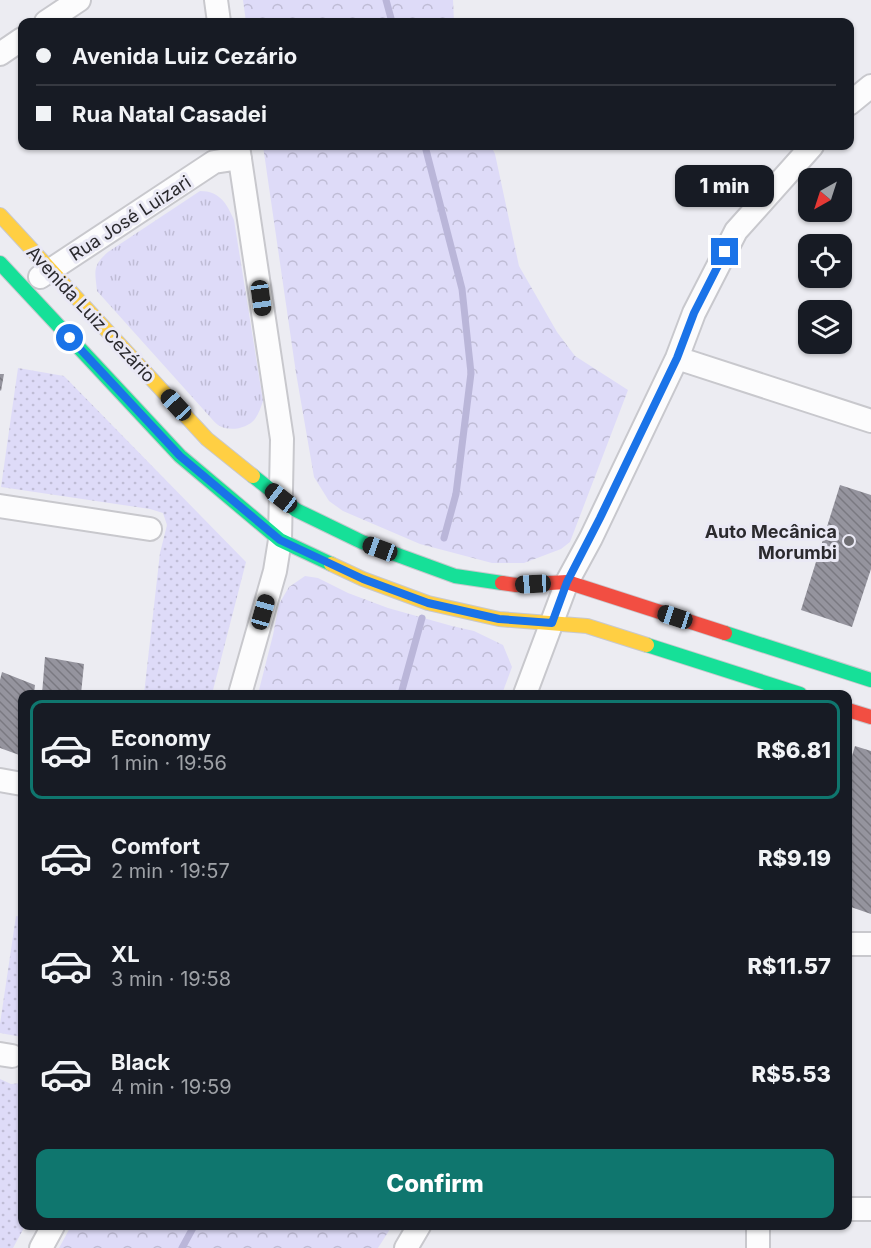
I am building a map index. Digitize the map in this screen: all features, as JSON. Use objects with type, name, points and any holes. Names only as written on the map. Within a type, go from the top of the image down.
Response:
[{"type":"street","points":[[52,18],[79,0]]},
{"type":"street","points":[[216,0],[218,18]]},
{"type":"street","points":[[0,54],[18,42]]},
{"type":"street","points":[[854,100],[871,86]]},
{"type":"street","points":[[527,690],[567,582],[591,538],[677,358],[694,313],[736,231],[808,150]]},
{"type":"street","points":[[239,152],[282,439],[280,540],[275,571],[241,690]]},
{"type":"street","name":"Rua José Luizari","points":[[23,288],[214,162],[239,152]]},
{"type":"street","name":"Avenida Luiz Cezário","points":[[0,215],[207,439],[296,510],[362,542],[455,576],[516,585],[567,582],[871,681]]},
{"type":"street","name":"Avenida Luiz Cezário","points":[[0,262],[180,456],[280,540],[363,579],[428,603],[499,619],[587,626],[787,690]]},
{"type":"street","points":[[677,358],[871,421]]},
{"type":"street","points":[[0,506],[150,530]]},
{"type":"street","points":[[852,711],[871,717]]},
{"type":"street","points":[[0,780],[18,783]]},
{"type":"street","points":[[852,944],[871,944]]},
{"type":"street","points":[[852,1209],[871,1209]]},
{"type":"street","points":[[41,1248],[51,1230]]},
{"type":"street","points":[[406,1248],[417,1230]]},
{"type":"street","points":[[758,1230],[758,1248]]},
{"type":"green space","points":[[243,0],[453,0],[454,18],[245,18]]},
{"type":"green space","points":[[264,150],[493,150],[519,266],[557,332],[575,356],[628,390],[570,542],[561,549],[524,563],[492,563],[420,544],[343,511],[329,501],[314,477],[296,373]]},
{"type":"green space","points":[[200,191],[218,196],[229,209],[234,220],[263,401],[255,419],[238,428],[222,427],[216,423],[97,291],[97,265],[108,252]]},
{"type":"green space","points":[[18,368],[64,376],[246,562],[213,690],[144,690],[160,553],[167,525],[163,513],[150,509],[1,487]]},
{"type":"green space","points":[[305,576],[318,578],[348,593],[388,608],[474,631],[503,645],[512,667],[503,690],[259,690],[279,604],[289,587]]},
{"type":"green space","points":[[16,916],[18,916],[18,1036],[0,1033]]},
{"type":"green space","points":[[0,1079],[11,1084],[18,1083],[18,1230],[23,1230],[13,1248],[0,1248]]},
{"type":"green space","points":[[69,1230],[389,1230],[378,1248],[59,1248]]},
{"type":"building","points":[[0,374],[4,374],[1,391],[0,390]]},
{"type":"building","points":[[840,485],[871,495],[871,569],[852,627],[801,610]]},
{"type":"building","points":[[45,657],[84,664],[81,690],[42,690]]},
{"type":"building","points":[[2,672],[35,685],[34,690],[18,690],[18,755],[0,748]]},
{"type":"building","points":[[855,746],[871,751],[871,914],[852,907],[852,756]]},
{"type":"waterway","points":[[386,0],[391,18]]},
{"type":"waterway","points":[[426,150],[462,289],[471,373],[456,494],[444,538]]},
{"type":"waterway","points":[[402,690],[422,618]]},
{"type":"waterway","points":[[182,1248],[192,1230]]},
{"type":"traffic: fast","points":[[0,263],[180,456],[280,540],[331,564]]},
{"type":"traffic: fast","points":[[253,476],[296,510],[362,542],[455,576],[502,583]]},
{"type":"traffic: fast","points":[[725,633],[871,680]]},
{"type":"traffic: fast","points":[[647,645],[788,690]]},
{"type":"traffic: slow","points":[[0,215],[207,439],[253,476]]},
{"type":"traffic: slow","points":[[331,564],[363,579],[428,603],[499,619],[587,626],[647,645]]},
{"type":"traffic: jam","points":[[502,583],[516,585],[567,582],[725,633]]},
{"type":"traffic: jam","points":[[852,711],[871,717]]},
{"type":"place","name":"Auto Mecânica Morumbi","points":[[849,541]]},
{"type":"route","points":[[70,338],[180,456],[280,540],[363,579],[428,603],[499,619],[552,623],[567,582],[591,538],[677,358],[694,313],[725,252]]}]
